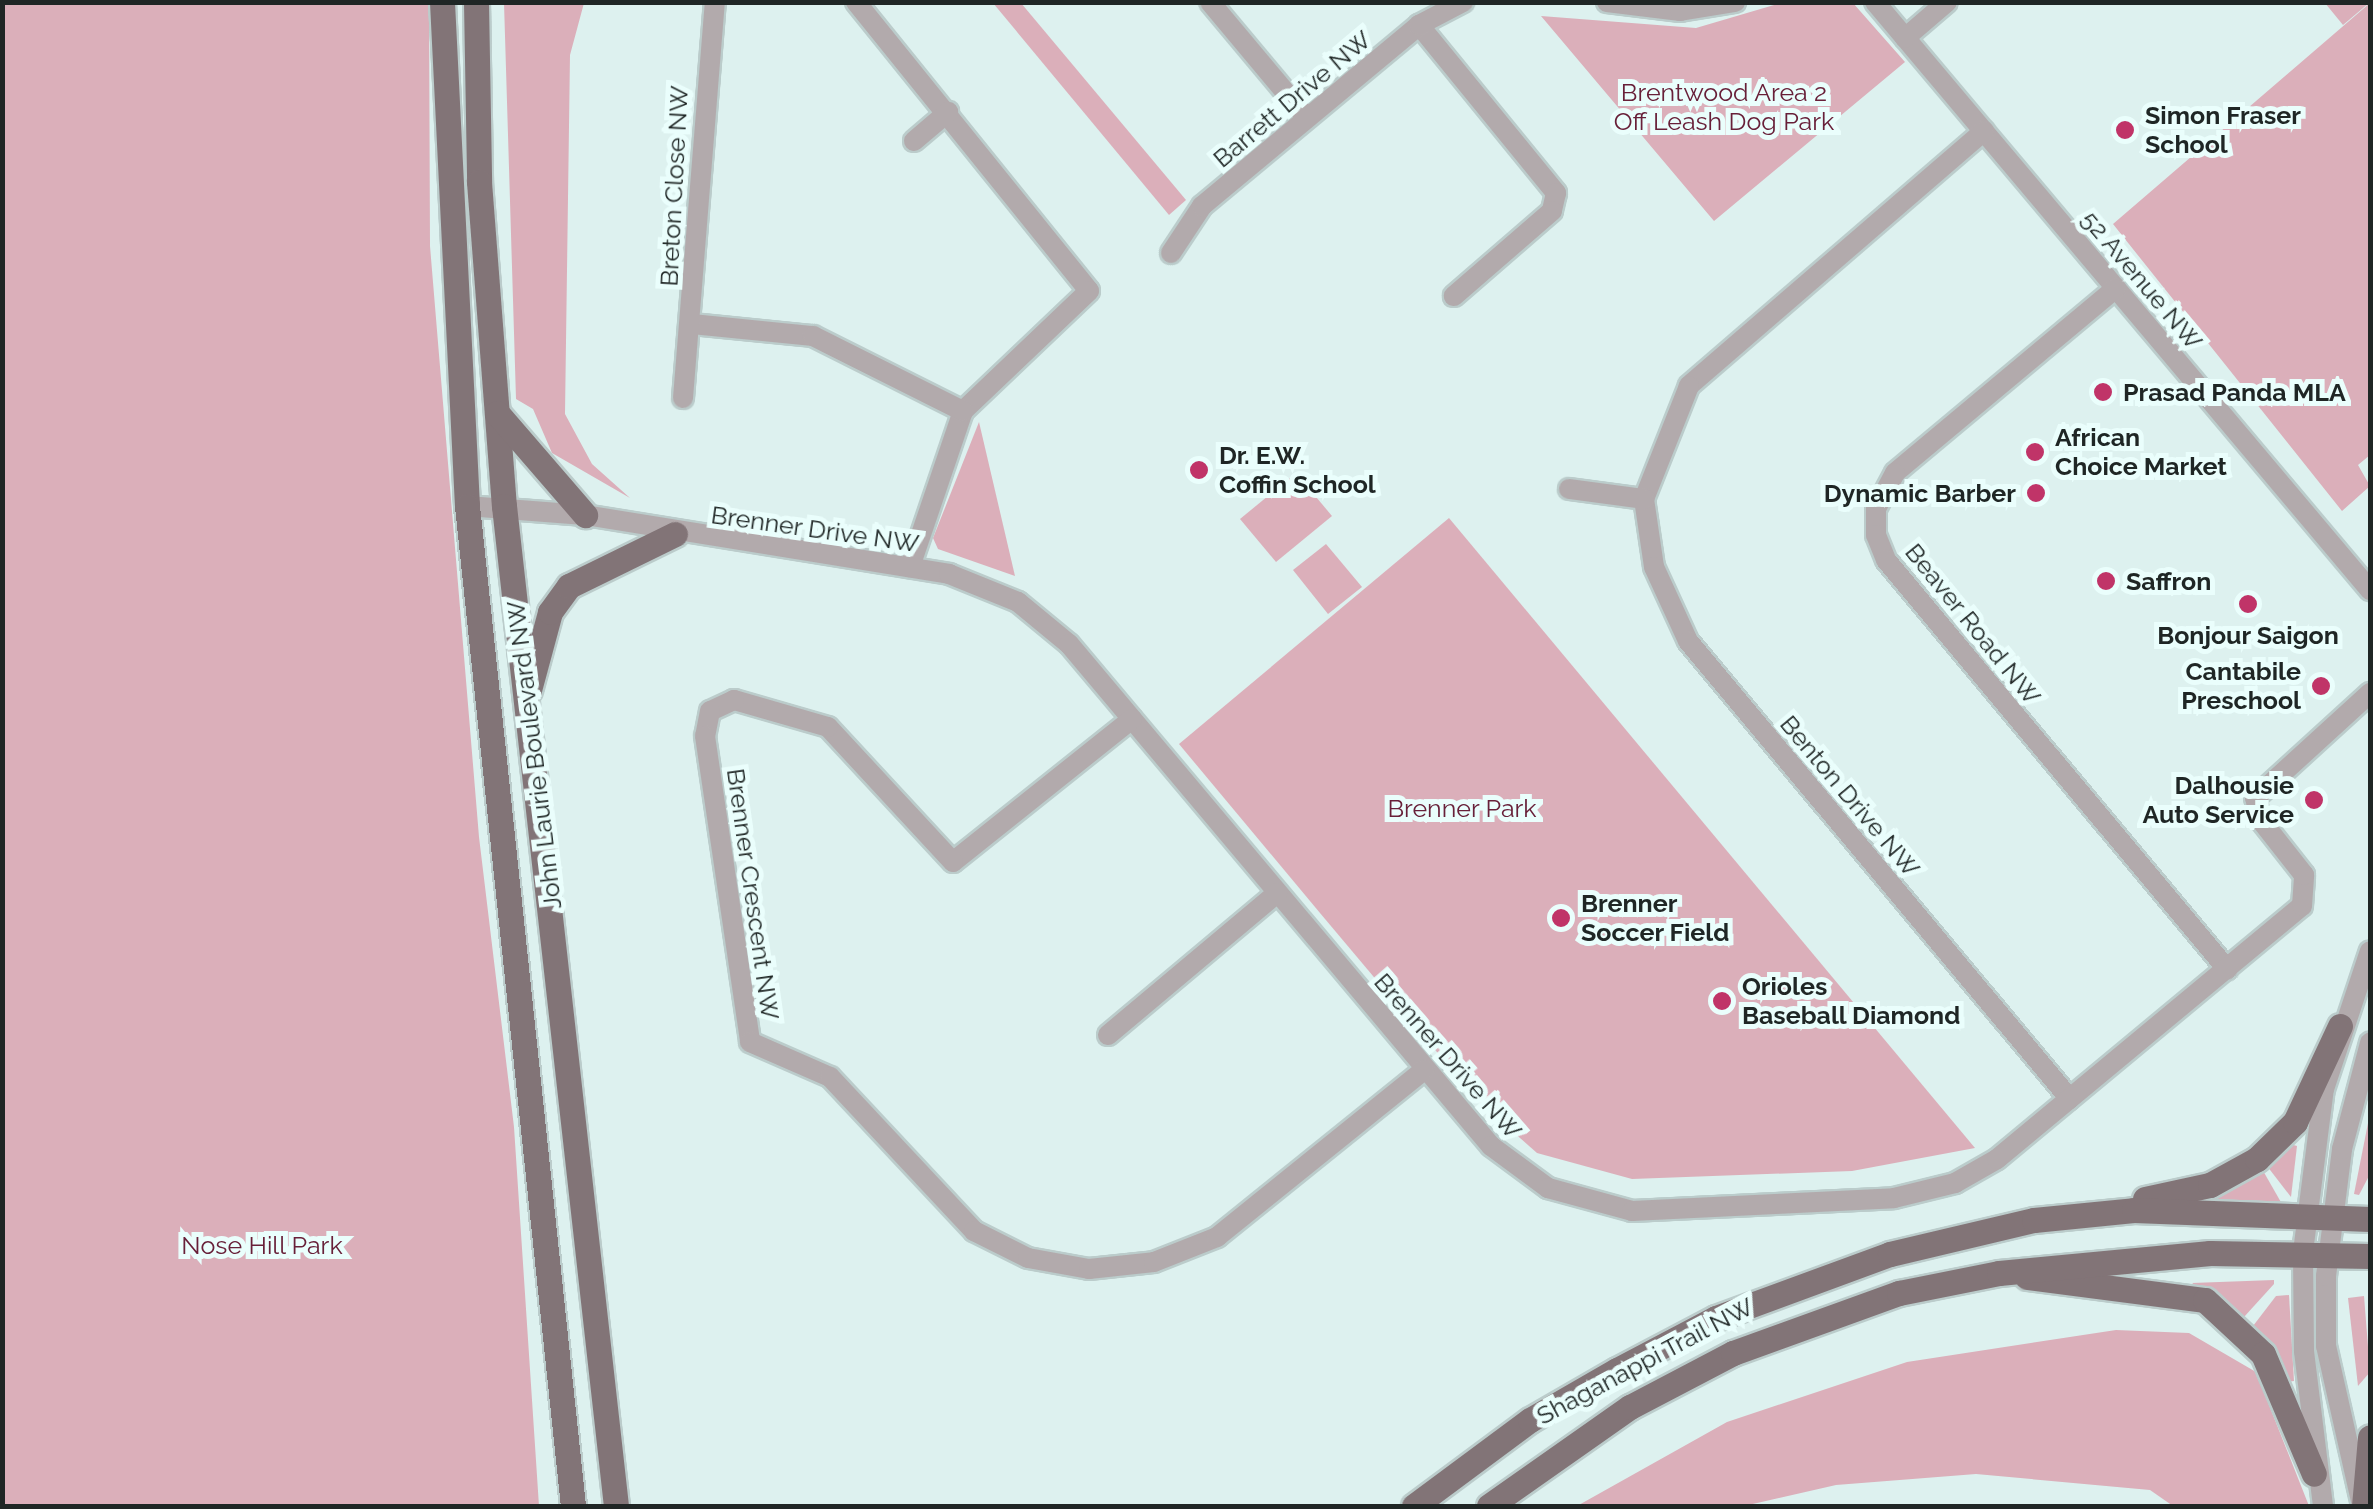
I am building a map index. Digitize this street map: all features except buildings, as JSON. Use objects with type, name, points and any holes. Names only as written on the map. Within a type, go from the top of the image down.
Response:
[{"type":"main road","name":"John Laurie Boulevard NW","points":[[442,2],[467,506],[573,1506]]},
{"type":"main road","name":"John Laurie Boulevard NW","points":[[476,2],[504,506],[616,1505]]},
{"type":"main road","points":[[496,412],[585,515]]},
{"type":"main road","points":[[527,694],[550,612],[569,586],[676,534]]},
{"type":"main road","points":[[2066,1216],[2210,1185],[2257,1160],[2295,1122],[2340,1026]]},
{"type":"main road","name":"Shaganappi Trail NW","points":[[1414,1506],[1530,1420],[1716,1318],[1890,1254],[2066,1216],[2306,1215],[2370,1220]]},
{"type":"main road","name":"Shaganappi Trail NW","points":[[1489,1506],[1630,1407],[1733,1354],[1899,1294],[2008,1272],[2303,1252],[2370,1256]]},
{"type":"main road","points":[[2008,1272],[2205,1300],[2263,1354],[2314,1474]]},
{"type":"main road","points":[[560,1402],[562,1506]]},
{"type":"main road","points":[[2364,1506],[2370,1437]]},
{"type":"street","name":"Breton Close NW","points":[[715,2],[692,324],[813,336],[963,410]]},
{"type":"street","points":[[856,2],[1089,292],[963,410],[910,567]]},
{"type":"street","points":[[1210,2],[1308,118]]},
{"type":"street","name":"Barrett Drive NW","points":[[1171,252],[1202,206],[1419,25],[1463,2]]},
{"type":"street","points":[[1607,2],[1680,11],[1734,2]]},
{"type":"street","name":"52 Avenue NW","points":[[1875,2],[2370,590]]},
{"type":"street","points":[[1905,38],[1947,2]]},
{"type":"street","points":[[1419,25],[1556,192],[1552,211],[1454,296]]},
{"type":"street","points":[[914,141],[948,112]]},
{"type":"street","points":[[1569,489],[1644,499],[1689,386],[1984,131]]},
{"type":"street","name":"Beaver Road NW","points":[[2116,288],[1895,473],[1876,508],[1876,535],[1886,560],[2227,969]]},
{"type":"street","points":[[684,398],[692,324]]},
{"type":"street","name":"Benton Drive NW","points":[[1644,499],[1654,567],[1688,640],[2070,1099]]},
{"type":"street","name":"Brenner Drive NW","points":[[467,506],[585,515],[676,534],[910,567],[977,582],[1029,609],[1132,719],[1424,1070],[1528,1176],[1593,1204],[1652,1212],[1928,1191],[1997,1160],[2227,969],[2308,892],[2260,819],[2258,789],[2370,693]]},
{"type":"street","name":"Brenner Crescent NW","points":[[1132,719],[952,862],[828,727],[734,700],[710,711],[705,736],[750,1042],[830,1077],[974,1232],[1028,1258],[1114,1270],[1217,1237],[1424,1070]]},
{"type":"street","points":[[1108,1035],[1277,893]]},
{"type":"street","points":[[2323,1506],[2314,1474],[2303,1252],[2306,1215],[2340,1026],[2370,952]]},
{"type":"street","points":[[2364,1506],[2326,1346],[2333,1217],[2370,1043]]},
{"type":"green space","name":"Nose Hill Park","points":[[3,2],[429,3],[430,246],[479,837],[514,1127],[539,1506],[3,1506]]},
{"type":"green space","points":[[504,3],[584,3],[570,55],[565,414],[592,464],[630,498],[552,453],[533,409],[516,399]]},
{"type":"green space","points":[[993,3],[1021,3],[1186,200],[1169,215]]},
{"type":"green space","name":"Brentwood Area 2 Off Leash Dog Park","points":[[1781,3],[1853,3],[1905,62],[1714,221],[1541,16],[1696,28]]},
{"type":"green space","points":[[2325,3],[2369,3],[2343,25]]},
{"type":"green space","points":[[2370,3],[2370,455],[2358,465],[2370,486],[2342,511],[2113,224]]},
{"type":"green space","points":[[979,422],[1015,576],[938,549],[933,538]]},
{"type":"green space","points":[[1296,473],[1332,516],[1276,562],[1240,519]]},
{"type":"green space","name":"Brenner Park","points":[[1449,518],[1975,1148],[1852,1171],[1632,1179],[1537,1153],[1479,1102],[1320,913],[1179,744]]},
{"type":"green space","points":[[1326,544],[1362,587],[1328,614],[1293,570]]},
{"type":"green space","points":[[2370,1113],[2370,1174],[2359,1195],[2354,1194]]},
{"type":"green space","points":[[2290,1144],[2297,1146],[2291,1197],[2267,1166]]},
{"type":"green space","points":[[2262,1169],[2282,1204],[2198,1207],[2196,1199]]},
{"type":"green space","points":[[2274,1280],[2244,1317],[2192,1283]]},
{"type":"green space","points":[[2289,1295],[2294,1381],[2286,1382],[2253,1326],[2276,1296]]},
{"type":"green space","points":[[2364,1296],[2370,1372],[2358,1386],[2348,1298]]},
{"type":"green space","points":[[2116,1330],[2189,1333],[2256,1372],[2309,1506],[2173,1506],[2150,1490],[1976,1474],[1836,1485],[1744,1506],[1577,1506],[1727,1422],[1907,1362]]},
{"type":"place","name":"Simon Fraser School","points":[[2125,130]]},
{"type":"place","name":"Prasad Panda MLA","points":[[2103,392]]},
{"type":"place","name":"African Choice Market","points":[[2035,452]]},
{"type":"place","name":"Dr. E.W. Coffin School","points":[[1199,470]]},
{"type":"place","name":"Dynamic Barber","points":[[2036,493]]},
{"type":"place","name":"Saffron","points":[[2106,581]]},
{"type":"place","name":"Bonjour Saigon","points":[[2248,604]]},
{"type":"place","name":"Cantabile Preschool","points":[[2321,686]]},
{"type":"place","name":"Dalhousie Auto Service","points":[[2314,800]]},
{"type":"place","name":"Brenner Soccer Field","points":[[1561,918]]},
{"type":"place","name":"Orioles Baseball Diamond","points":[[1722,1001]]}]
